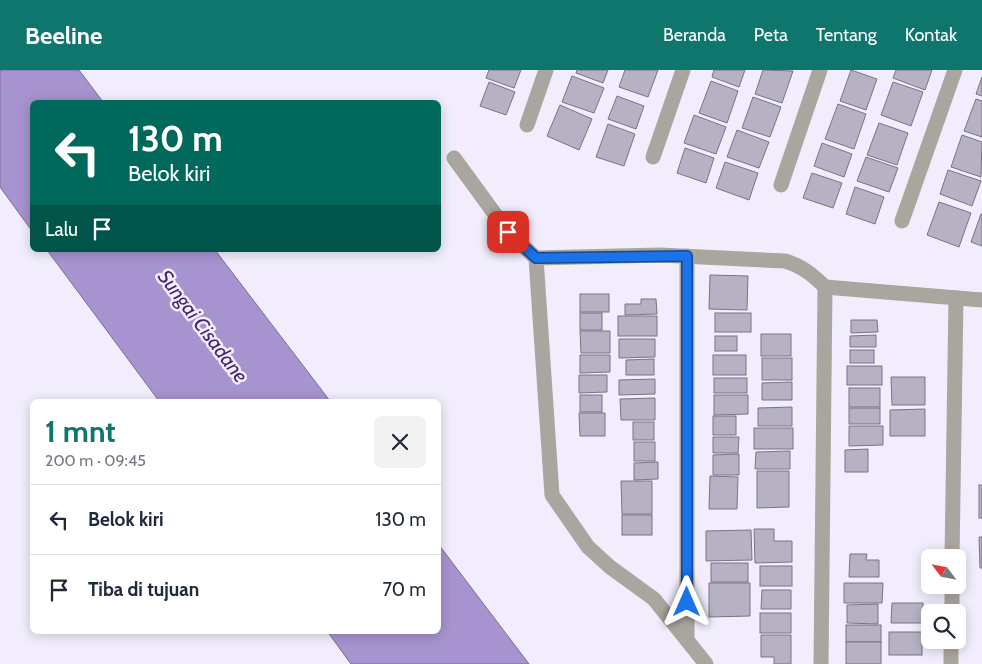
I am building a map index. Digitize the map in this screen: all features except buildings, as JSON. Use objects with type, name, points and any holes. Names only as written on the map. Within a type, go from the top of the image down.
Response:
[{"type":"street","points":[[527,125],[546,70]]},
{"type":"street","points":[[653,157],[683,70]]},
{"type":"street","points":[[781,185],[820,70]]},
{"type":"street","points":[[902,221],[956,70]]},
{"type":"street","points":[[454,158],[508,232],[536,258],[552,494],[588,547],[610,567],[654,599],[706,664]]},
{"type":"street","points":[[536,258],[687,256],[785,261],[798,265],[814,276],[825,288],[821,664]]},
{"type":"street","points":[[687,256],[687,640]]},
{"type":"street","points":[[825,288],[982,300]]},
{"type":"street","points":[[952,549],[956,298]]},
{"type":"street","points":[[951,649],[951,664]]},
{"type":"water","points":[[0,70],[79,70],[102,100],[30,100],[30,228],[0,187]]},
{"type":"water","name":"Sungai Cisadane","points":[[48,252],[217,252],[328,399],[158,399]]},
{"type":"water","points":[[441,548],[529,664],[351,664],[329,634],[441,634]]},
{"type":"route","points":[[508,232],[536,258],[687,256],[687,602]]}]
